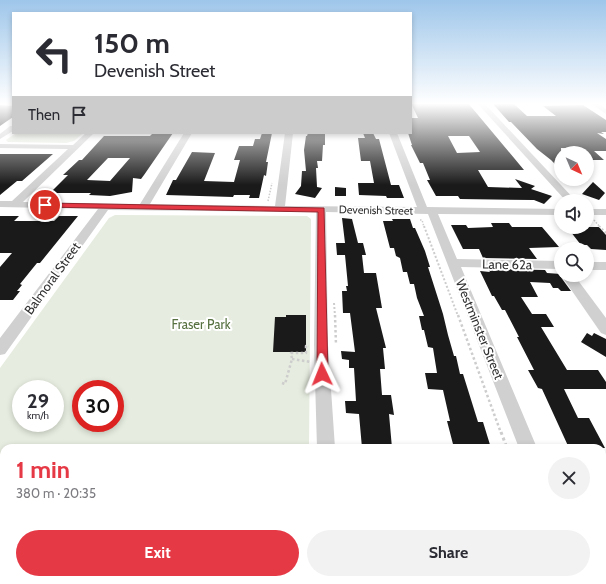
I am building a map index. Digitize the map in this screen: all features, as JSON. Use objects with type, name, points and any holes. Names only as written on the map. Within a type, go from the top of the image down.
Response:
[{"type":"street","points":[[0,137],[10,130]]},
{"type":"street","points":[[505,130],[564,194]]},
{"type":"street","points":[[14,204],[89,134]]},
{"type":"street","points":[[143,208],[187,134]]},
{"type":"street","points":[[280,208],[289,134]]},
{"type":"street","name":"Westminster Street","points":[[393,134],[453,263],[526,444]]},
{"type":"street","points":[[0,146],[75,147]]},
{"type":"street","name":"Devenish Street","points":[[0,204],[143,208],[280,208],[322,210],[554,212]]},
{"type":"street","name":"Balmoral Street","points":[[0,349],[105,207]]},
{"type":"street","points":[[322,210],[321,344],[326,444]]},
{"type":"street","name":"Lane 62a","points":[[453,263],[554,268]]},
{"type":"street","points":[[594,266],[606,266]]},
{"type":"street","points":[[572,282],[606,329]]},
{"type":"path","points":[[404,210],[407,216],[422,220],[506,444]]},
{"type":"path","points":[[598,215],[606,233]]},
{"type":"path","points":[[334,298],[336,344]]},
{"type":"path","points":[[282,383],[285,384],[292,359],[291,353],[306,353],[306,346],[308,346]]},
{"type":"path","points":[[292,359],[312,362]]},
{"type":"green space","points":[[15,134],[82,134],[74,141],[66,143],[8,142],[6,140]]},
{"type":"green space","name":"Fraser Park","points":[[115,215],[307,216],[311,219],[309,444],[0,444],[0,368],[109,218]]},
{"type":"building","points":[[412,130],[491,130],[524,170],[478,170],[488,187],[522,188],[515,179],[535,186],[531,189],[552,196],[544,204],[534,200],[460,199],[458,196],[436,196],[427,180],[430,180],[423,163],[420,163],[408,134],[412,134]],"holes":[[[448,136],[469,136],[480,152],[457,153]]]},
{"type":"building","points":[[519,130],[606,130],[606,132],[601,132],[604,134],[597,133],[606,139],[606,151],[594,151],[594,146],[554,146],[554,163],[537,149]]},
{"type":"building","points":[[152,134],[172,134],[141,179],[133,178],[132,192],[110,196],[89,195],[91,193],[50,193],[68,175],[63,175],[79,160],[82,160],[104,136],[150,136]],"holes":[[[108,158],[130,158],[110,181],[87,180]]]},
{"type":"building","points":[[262,134],[272,134],[266,162],[268,162],[266,176],[264,175],[259,198],[249,198],[250,195],[234,195],[233,197],[166,195],[173,180],[176,180],[192,152],[215,153],[204,181],[234,182],[240,160],[234,160],[239,146],[253,146],[255,139],[260,139]]},
{"type":"building","points":[[308,134],[325,134],[325,145],[323,145],[322,161],[317,161],[318,168],[316,168],[317,187],[322,188],[315,198],[295,194],[301,186],[302,171],[306,171],[304,150]]},
{"type":"building","points":[[363,134],[374,134],[376,139],[379,139],[391,185],[399,185],[404,198],[359,195],[358,183],[374,183],[370,161],[361,161],[358,138],[365,138]]},
{"type":"building","points":[[594,151],[604,160],[594,160]]},
{"type":"building","points":[[0,154],[53,154],[22,181],[17,181],[0,195]]},
{"type":"building","points":[[594,183],[605,193],[599,200],[594,198],[594,194],[582,194],[589,186],[594,186]]},
{"type":"building","points":[[335,187],[346,188],[346,196],[335,196]]},
{"type":"building","points":[[0,216],[19,216],[14,221],[54,221],[59,216],[78,216],[40,263],[37,263],[20,284],[22,285],[17,291],[20,291],[13,300],[0,300],[0,267],[12,253],[0,253]]},
{"type":"building","points":[[342,218],[352,219],[358,243],[363,243],[366,255],[362,255],[364,273],[376,273],[382,308],[376,308],[386,348],[383,348],[385,369],[380,369],[382,395],[391,395],[394,415],[389,414],[392,444],[362,444],[359,414],[346,413],[345,401],[356,401],[354,368],[349,368],[349,360],[342,359],[341,351],[355,352],[350,313],[343,313],[342,291],[347,291],[346,286],[348,286],[345,255],[337,255],[336,243],[345,243]]},
{"type":"building","points":[[392,219],[410,219],[425,251],[430,267],[428,267],[443,314],[454,356],[456,356],[460,374],[463,374],[478,422],[483,422],[490,444],[453,444],[447,421],[450,421],[443,390],[428,389],[425,373],[437,373],[433,348],[428,347],[424,330],[422,330],[419,316],[424,316],[417,298],[414,284],[410,284],[407,272],[403,272],[400,258],[396,256],[394,248],[390,248],[383,221],[393,221]]},
{"type":"building","points":[[491,223],[509,223],[512,227],[542,227],[555,242],[554,247],[529,248],[537,259],[483,258],[479,249],[463,249],[451,225],[466,225],[468,228],[493,227]]},
{"type":"building","points":[[594,227],[599,227],[606,235],[606,250],[594,249],[594,242],[579,242],[572,234],[594,234]]},
{"type":"building","points":[[488,269],[545,270],[547,273],[554,274],[554,282],[564,282],[571,291],[561,291],[558,288],[553,288],[550,283],[530,282],[538,297],[521,297],[532,314],[546,314],[554,327],[541,327],[567,370],[598,370],[606,382],[606,389],[564,389],[578,418],[589,418],[603,444],[567,444],[542,389],[538,388],[528,370],[534,370],[517,337],[519,337],[505,310],[502,310],[494,296],[492,296],[480,271],[490,272]]},
{"type":"building","points":[[286,315],[306,315],[306,352],[273,352],[275,317],[286,317]]},
{"type":"building","points":[[587,333],[592,336],[594,333],[606,339],[606,357],[581,342]]},
{"type":"route","points":[[45,205],[280,208],[322,210],[322,374]]}]
